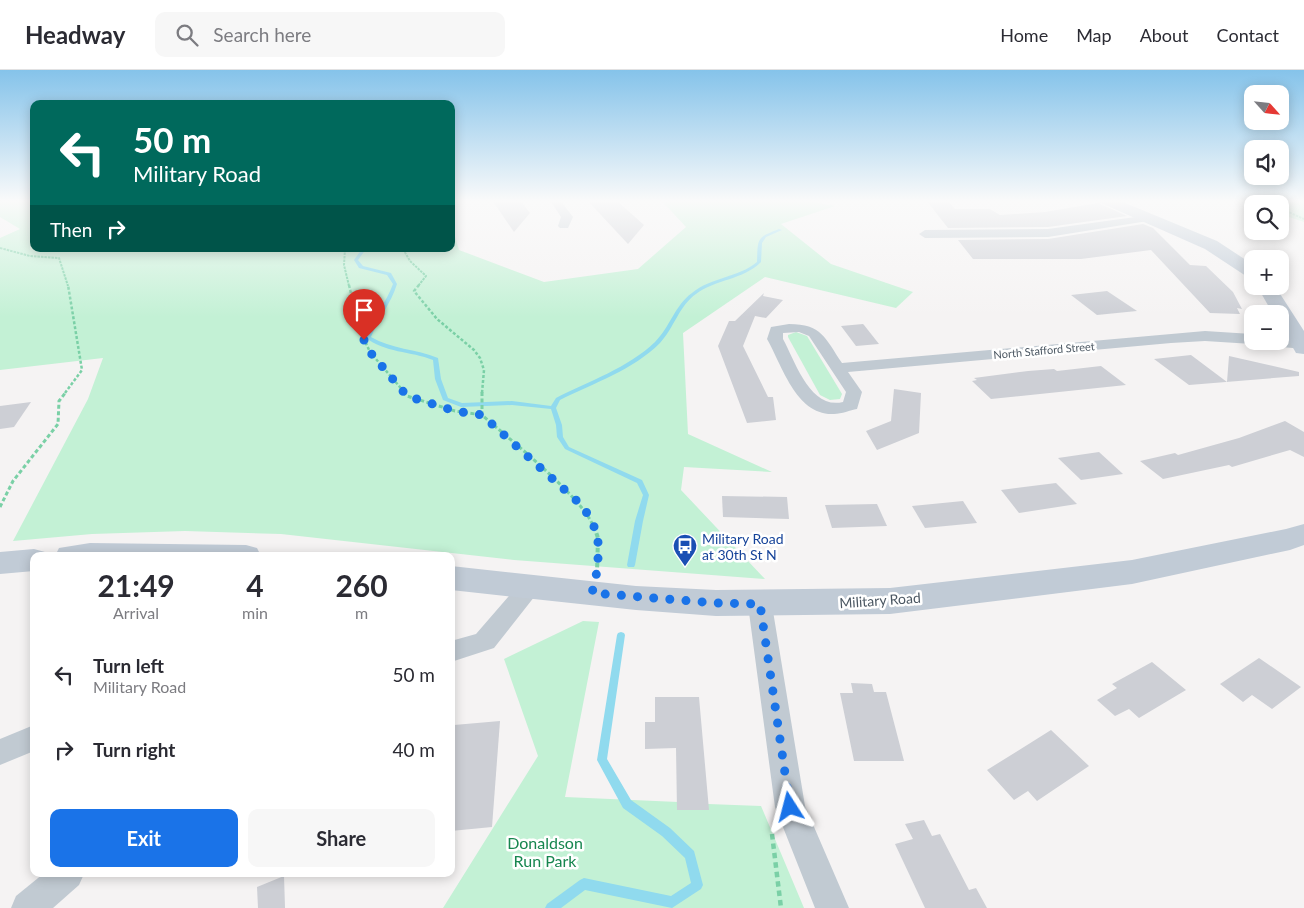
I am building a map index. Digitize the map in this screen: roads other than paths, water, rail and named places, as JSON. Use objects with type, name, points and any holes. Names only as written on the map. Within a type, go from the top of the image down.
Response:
[{"type":"main road","points":[[1198,239],[1211,245],[1244,267]]},
{"type":"main road","points":[[1272,295],[1303,346]]},
{"type":"main road","name":"Military Road","points":[[455,578],[592,593],[716,603],[760,604],[890,601],[1132,572],[1290,539],[1304,534]]},
{"type":"main road","points":[[0,563],[30,560]]},
{"type":"street","points":[[801,328],[814,334],[836,368],[854,392],[851,405],[832,409],[815,403],[804,394],[775,339],[776,330],[801,328]]},
{"type":"street","name":"North Stafford Street","points":[[836,368],[1171,338],[1205,336],[1244,339]]},
{"type":"street","points":[[1289,344],[1303,346]]},
{"type":"street","points":[[455,651],[485,641],[530,587]]},
{"type":"street","points":[[760,604],[790,807],[832,908]]},
{"type":"street","points":[[0,752],[30,740]]},
{"type":"street","points":[[28,908],[64,877]]},
{"type":"waterway","points":[[553,408],[558,399],[636,360],[658,342],[679,310],[694,293],[710,284],[752,268],[759,262],[760,243],[762,239]]},
{"type":"waterway","points":[[362,252],[356,260],[361,267],[389,274],[395,284],[390,298],[368,337],[384,346],[419,353],[436,359],[438,379],[445,399],[461,405],[512,403],[553,408]]},
{"type":"waterway","points":[[553,408],[559,425],[560,437],[567,448],[640,482],[646,495],[631,565]]},
{"type":"waterway","points":[[551,908],[584,884],[672,902],[697,885],[690,855],[666,832],[627,804],[602,760],[621,635]]},
{"type":"place","name":"Military Road at 30th St N","points":[[685,567]]},
{"type":"park label","name":"Donaldson Run Park","points":[[545,851]]}]
